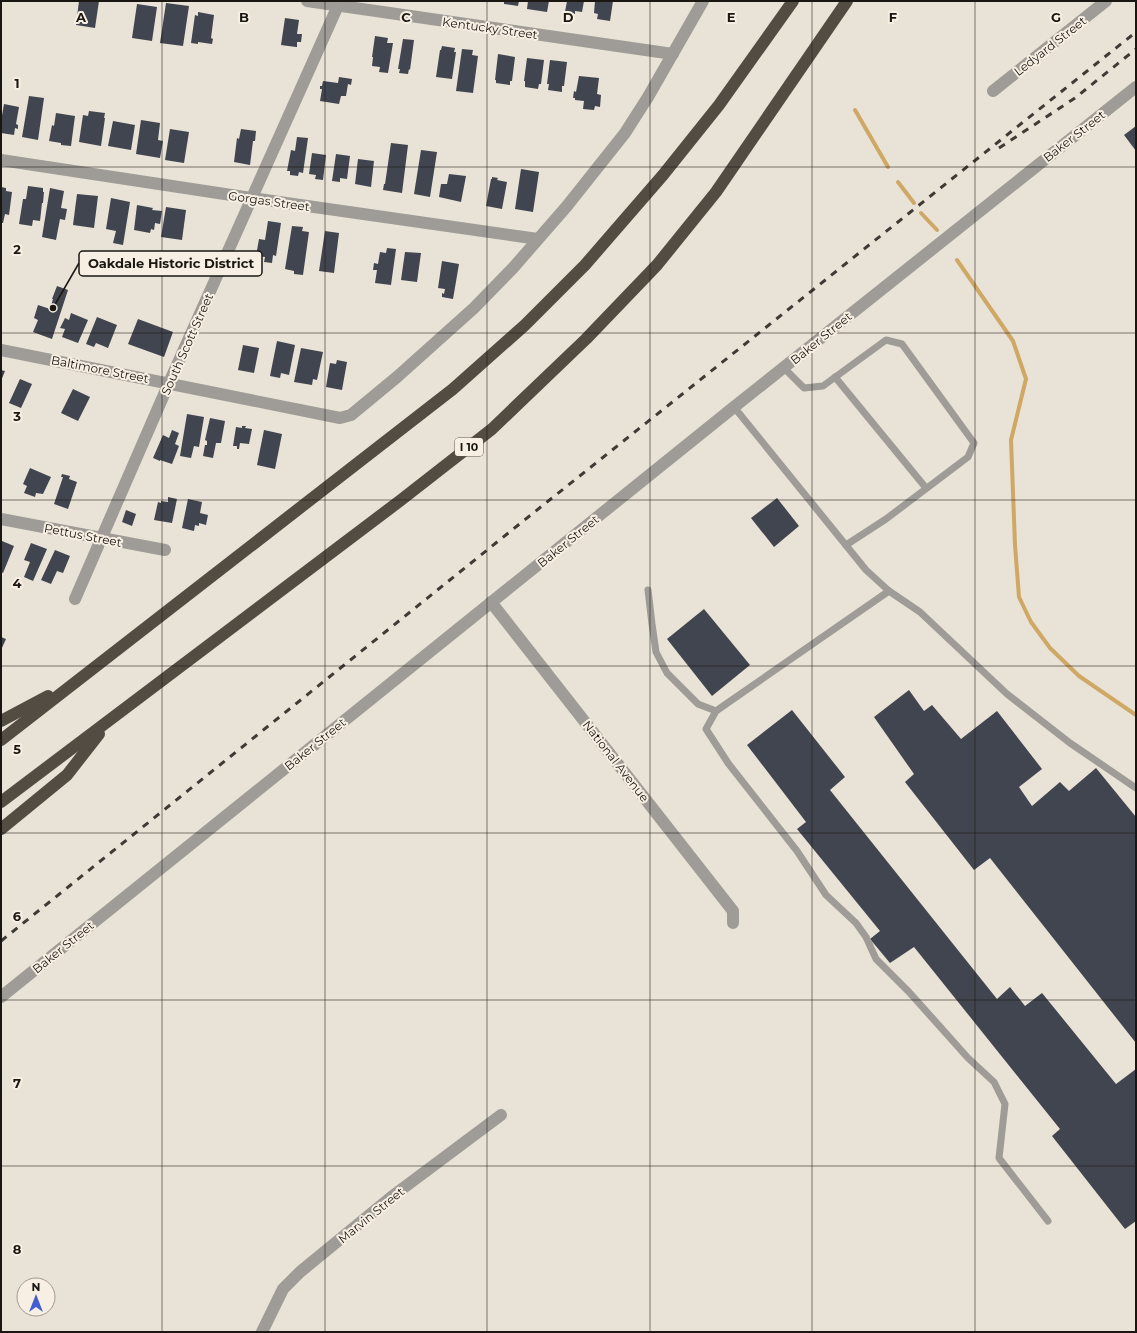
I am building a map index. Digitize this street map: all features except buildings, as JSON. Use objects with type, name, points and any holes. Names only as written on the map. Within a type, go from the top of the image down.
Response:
[{"type":"highway","points":[[1,740],[453,389],[524,325],[585,265],[663,175],[719,105],[793,1]]},
{"type":"highway","name":"I 10","points":[[1,802],[401,500],[492,429],[586,339],[657,265],[716,192],[847,1]]},
{"type":"highway","points":[[1,721],[80,680]]},
{"type":"highway","points":[[1,828],[67,775],[108,721]]},
{"type":"street","name":"Kentucky Street","points":[[307,1],[339,3],[673,54]]},
{"type":"street","points":[[538,239],[625,133],[648,97],[703,1]]},
{"type":"street","name":"Ledyard Street","points":[[993,91],[1106,1]]},
{"type":"street","name":"South Scott Street","points":[[75,599],[169,383],[339,3]]},
{"type":"street","name":"Baker Street","points":[[1,997],[734,407],[1136,87]]},
{"type":"street","name":"Gorgas Street","points":[[1,160],[251,198],[538,239]]},
{"type":"street","name":"Baltimore Street","points":[[1,350],[340,418],[351,415],[397,377],[474,308],[513,268],[538,239]]},
{"type":"street","name":"Pettus Street","points":[[1,519],[164,550]]},
{"type":"street","name":"National Avenue","points":[[491,602],[734,911],[734,923]]},
{"type":"street","name":"Marvin Street","points":[[262,1332],[283,1288],[300,1272],[394,1196],[501,1115]]},
{"type":"lane","points":[[784,368],[804,388],[823,386],[886,340],[902,344],[974,443],[968,457],[886,518],[846,545]]},
{"type":"lane","points":[[835,377],[926,488]]},
{"type":"lane","points":[[734,407],[866,570],[889,591],[920,612],[1007,694],[1070,743],[1136,788]]},
{"type":"lane","points":[[648,590],[656,652],[667,672],[698,704],[716,712]]},
{"type":"lane","points":[[889,591],[716,712],[706,729],[728,763],[797,851],[826,895],[856,923],[866,937],[876,959],[909,992],[968,1058],[994,1082],[1005,1104],[999,1158],[1048,1221]]},
{"type":"waterway","points":[[855,110],[888,167]]},
{"type":"waterway","points":[[898,182],[914,203]]},
{"type":"waterway","points":[[921,213],[937,230]]},
{"type":"waterway","points":[[957,260],[1013,341],[1026,379],[1011,440],[1015,545],[1019,597],[1031,622],[1050,648],[1079,676],[1136,715]]},
{"type":"railway","points":[[1,941],[517,526],[1136,32]]},
{"type":"railway","points":[[999,148],[1075,98],[1136,49]]},
{"type":"place","name":"Oakdale Historic District","points":[[53,308]]}]
